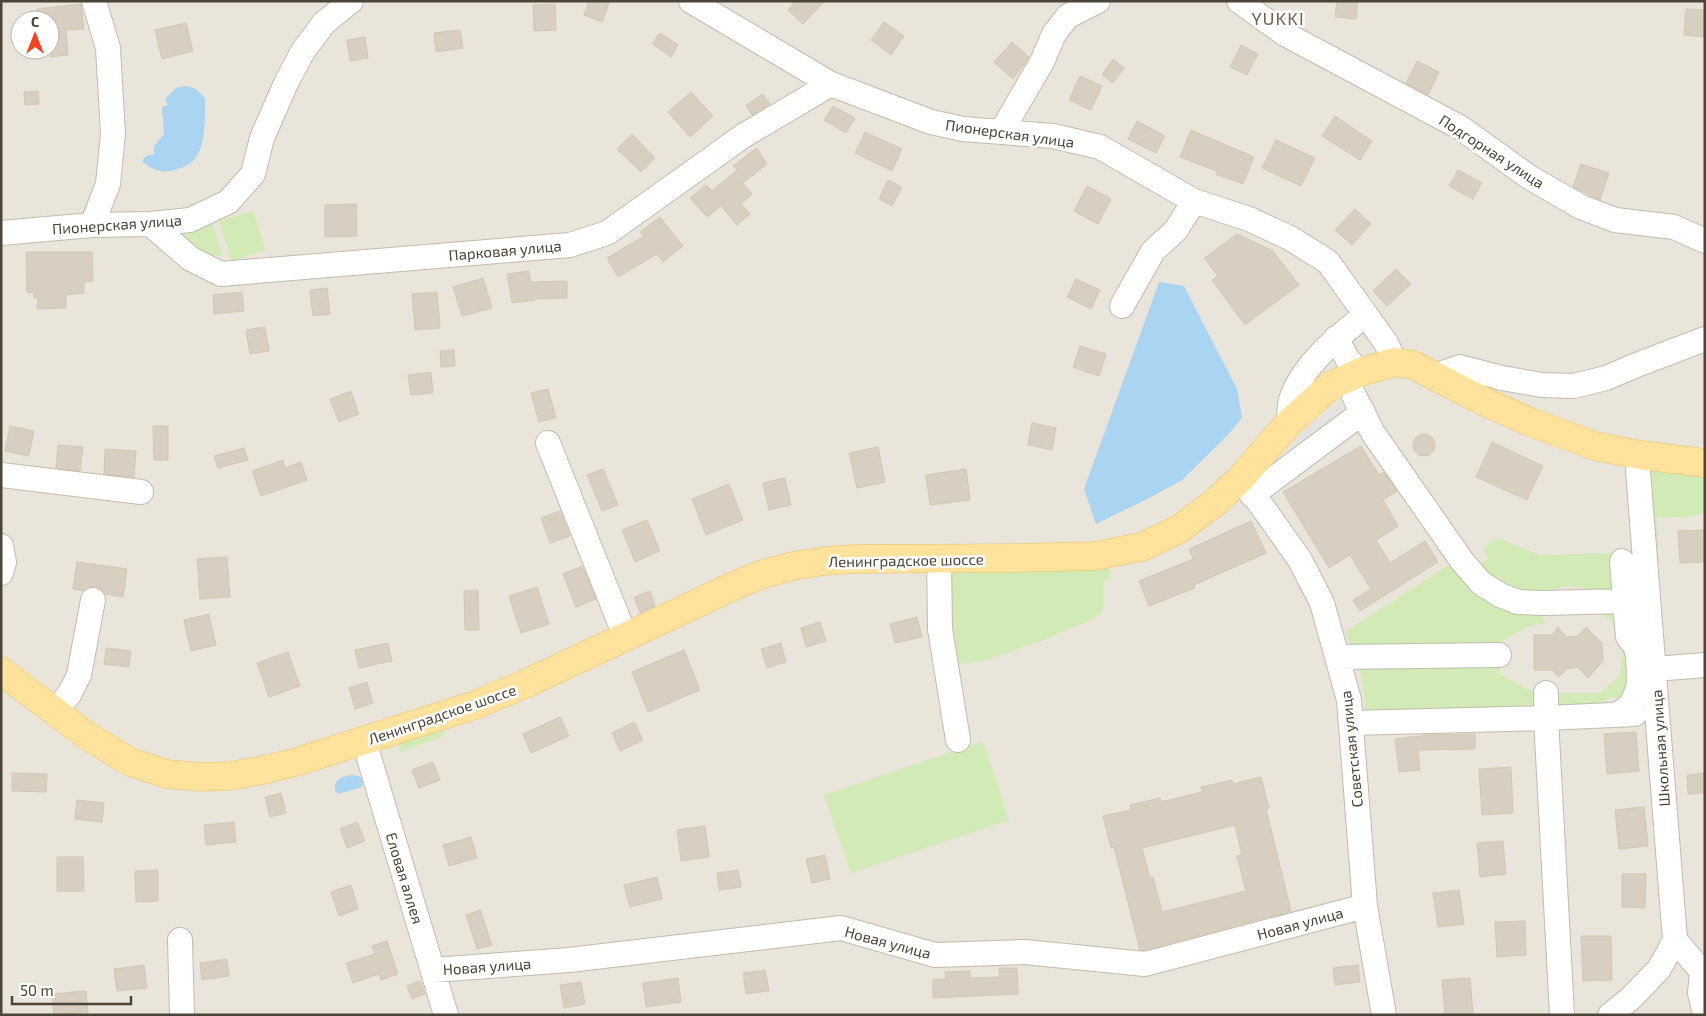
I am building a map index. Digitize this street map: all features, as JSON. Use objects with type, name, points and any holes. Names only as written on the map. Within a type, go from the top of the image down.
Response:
[{"type":"main road","name":"Ленинградское шоссе","points":[[1,672],[86,735],[130,762],[167,774],[202,777],[230,776],[255,772],[296,762],[489,700],[626,638],[736,585],[763,574],[793,566],[853,559],[1094,556],[1141,547],[1178,530],[1213,504],[1245,488],[1288,423],[1330,386],[1353,375],[1395,362]]},
{"type":"main road","points":[[1395,362],[1413,365],[1530,422],[1595,446],[1640,455],[1705,464]]},
{"type":"street","points":[[92,225],[108,184],[113,134],[108,48],[94,1]]},
{"type":"street","name":"Пионерская улица","points":[[1,233],[92,225],[150,224],[190,220],[228,202],[253,174],[262,138],[286,83],[303,51],[324,23],[351,1]]},
{"type":"street","name":"Пионерская улица","points":[[691,1],[831,84],[931,122],[963,129],[1053,136],[1100,147],[1194,201],[1249,219],[1290,238],[1328,262],[1386,343],[1395,362]]},
{"type":"street","points":[[1001,132],[1042,62],[1054,34],[1068,16],[1098,1]]},
{"type":"street","name":"Подгорная улица","points":[[1239,1],[1285,34],[1462,128],[1529,177],[1581,206],[1615,220],[1674,227],[1705,241]]},
{"type":"street","name":"Парковая улица","points":[[150,224],[191,259],[222,274],[570,245],[607,232],[743,136],[831,84]]},
{"type":"street","points":[[1122,306],[1153,251],[1176,230],[1194,201]]},
{"type":"street","points":[[1288,423],[1291,399],[1302,378],[1336,338],[1365,315]]},
{"type":"street","points":[[1336,338],[1348,360],[1363,412],[1373,433],[1462,561],[1481,583],[1500,595],[1518,602],[1625,601]]},
{"type":"street","points":[[1434,376],[1460,367],[1502,378],[1542,385],[1574,386],[1606,378],[1705,338]]},
{"type":"street","points":[[1245,488],[1363,412]]},
{"type":"street","points":[[548,443],[626,638]]},
{"type":"street","name":"Школьная улица","points":[[1640,455],[1638,471],[1675,940]]},
{"type":"street","points":[[1,476],[141,492]]},
{"type":"street","name":"Советская улица","points":[[1245,488],[1258,502],[1300,560],[1322,603],[1349,700],[1365,906],[1384,1015]]},
{"type":"street","points":[[1,546],[4,562],[1,573]]},
{"type":"street","points":[[939,558],[940,629],[958,740]]},
{"type":"street","points":[[1618,714],[1631,705],[1638,689],[1639,681],[1638,654],[1628,637],[1622,561]]},
{"type":"street","points":[[55,712],[70,693],[78,676],[93,600]]},
{"type":"street","points":[[1337,657],[1499,655]]},
{"type":"street","points":[[1655,669],[1705,665]]},
{"type":"street","points":[[1546,694],[1562,1015]]},
{"type":"street","points":[[1351,723],[1657,713]]},
{"type":"street","name":"Еловая аллея","points":[[364,741],[446,1015]]},
{"type":"street","name":"Новая улица","points":[[434,970],[569,960],[841,928],[935,956],[1025,952],[1145,964],[1365,906]]},
{"type":"street","points":[[180,940],[182,1015]]},
{"type":"street","points":[[1610,1015],[1630,999],[1659,969],[1675,940],[1703,973],[1700,993],[1705,1014]]},
{"type":"shaded area","points":[[1,1],[1705,1],[1705,1015],[1,1015]]},
{"type":"shaded area","points":[[1367,389],[1380,415],[1274,469],[1296,438],[1327,412]]},
{"type":"green space","points":[[253,211],[265,250],[231,261],[219,221]]},
{"type":"green space","points":[[212,224],[223,256],[206,257],[177,233]]},
{"type":"green space","points":[[1646,467],[1705,472],[1705,512],[1690,517],[1657,518],[1659,565],[1651,566]]},
{"type":"green space","points":[[1495,537],[1539,555],[1612,553],[1619,628],[1601,613],[1591,591],[1573,586],[1559,588],[1547,593],[1542,615],[1545,623],[1529,626],[1499,643],[1499,674],[1535,693],[1600,693],[1619,676],[1624,644],[1634,670],[1622,698],[1605,700],[1602,705],[1366,718],[1360,674],[1345,632],[1448,565],[1462,573],[1488,559],[1483,548]]},
{"type":"green space","points":[[1108,565],[1111,578],[1103,581],[1103,611],[1093,619],[1046,639],[984,661],[956,664],[948,571]]},
{"type":"green space","points":[[441,730],[444,733],[442,737],[401,752],[398,749],[400,743]]},
{"type":"green space","points":[[983,741],[1009,820],[851,873],[824,795]]},
{"type":"water","points":[[187,86],[196,89],[205,98],[204,134],[199,152],[195,159],[186,166],[165,172],[149,167],[142,161],[146,156],[154,154],[154,146],[164,134],[162,107],[168,105],[165,99],[176,88]]},
{"type":"water","points":[[1159,282],[1184,286],[1237,389],[1242,418],[1226,437],[1182,480],[1096,524],[1084,489]]},
{"type":"water","points":[[351,775],[359,776],[363,779],[362,787],[338,794],[335,790],[337,781]]},
{"type":"building","points":[[589,1],[610,1],[602,22],[584,15]]},
{"type":"building","points":[[796,1],[825,1],[803,24],[788,10]]},
{"type":"building","points":[[1337,1],[1358,1],[1356,19],[1335,17]]},
{"type":"building","points":[[81,4],[84,29],[66,30],[68,55],[60,56],[60,10],[37,9]]},
{"type":"building","points":[[555,4],[556,30],[534,31],[533,5]]},
{"type":"building","points":[[1686,9],[1705,10],[1705,37],[1684,35]]},
{"type":"building","points":[[884,22],[904,36],[891,55],[871,40]]},
{"type":"building","points":[[186,23],[193,51],[162,59],[155,30]]},
{"type":"building","points":[[460,30],[463,48],[436,52],[434,33]]},
{"type":"building","points":[[660,33],[678,45],[671,57],[652,44]]},
{"type":"building","points":[[365,37],[368,58],[350,61],[347,40]]},
{"type":"building","points":[[1012,42],[1029,57],[1013,79],[994,62]]},
{"type":"building","points":[[1241,45],[1258,54],[1247,75],[1230,67]]},
{"type":"building","points":[[1113,59],[1124,68],[1113,83],[1102,75]]},
{"type":"building","points":[[1417,61],[1439,72],[1428,95],[1406,83]]},
{"type":"building","points":[[1080,76],[1102,86],[1091,110],[1069,100]]},
{"type":"building","points":[[38,91],[39,104],[25,105],[24,92]]},
{"type":"building","points":[[691,92],[713,116],[690,137],[668,112]]},
{"type":"building","points":[[763,94],[770,104],[752,115],[746,105]]},
{"type":"building","points":[[833,106],[855,118],[846,133],[824,120]]},
{"type":"building","points":[[1335,116],[1372,141],[1360,160],[1322,136]]},
{"type":"building","points":[[1137,121],[1165,136],[1156,153],[1128,139]]},
{"type":"building","points":[[1191,130],[1254,157],[1243,184],[1216,174],[1217,171],[1180,157]]},
{"type":"building","points":[[865,132],[902,149],[892,171],[855,153]]},
{"type":"building","points":[[632,134],[655,158],[641,172],[617,149]]},
{"type":"building","points":[[1276,140],[1315,158],[1301,186],[1262,168]]},
{"type":"building","points":[[757,148],[767,164],[743,183],[752,194],[741,204],[750,214],[737,225],[721,206],[707,217],[690,198],[706,185],[712,191],[737,170],[733,166]]},
{"type":"building","points":[[1581,164],[1609,173],[1600,200],[1573,187]]},
{"type":"building","points":[[1458,170],[1482,183],[1473,199],[1449,186]]},
{"type":"building","points":[[888,180],[902,187],[892,206],[879,199]]},
{"type":"building","points":[[1087,186],[1111,199],[1098,224],[1074,211]]},
{"type":"building","points":[[356,204],[357,236],[325,237],[325,205]]},
{"type":"building","points":[[1355,209],[1371,224],[1352,245],[1335,230]]},
{"type":"building","points":[[660,217],[683,246],[663,262],[657,254],[618,277],[607,258],[644,236],[640,232]]},
{"type":"building","points":[[1237,234],[1273,251],[1299,285],[1245,325],[1212,280],[1218,276],[1204,258]]},
{"type":"building","points":[[26,252],[92,252],[93,281],[84,282],[84,293],[66,295],[66,308],[37,309],[38,298],[34,298],[34,293],[27,292]]},
{"type":"building","points":[[1396,269],[1411,284],[1387,306],[1373,291]]},
{"type":"building","points":[[529,271],[531,282],[567,281],[567,298],[534,299],[512,303],[507,274]]},
{"type":"building","points":[[483,278],[492,308],[462,316],[453,287]]},
{"type":"building","points":[[1076,279],[1100,290],[1091,309],[1067,297]]},
{"type":"building","points":[[327,288],[330,314],[313,316],[310,290]]},
{"type":"building","points":[[242,292],[244,311],[214,314],[213,295]]},
{"type":"building","points":[[437,292],[440,328],[415,330],[412,294]]},
{"type":"building","points":[[265,327],[269,351],[250,354],[246,330]]},
{"type":"building","points":[[1080,346],[1106,354],[1099,376],[1073,367]]},
{"type":"building","points":[[454,350],[455,366],[441,367],[440,351]]},
{"type":"building","points":[[431,372],[433,393],[411,395],[408,375]]},
{"type":"building","points":[[548,389],[556,418],[539,422],[531,393]]},
{"type":"building","points":[[351,391],[359,414],[339,422],[330,399]]},
{"type":"building","points":[[1032,423],[1056,428],[1052,450],[1028,445]]},
{"type":"building","points":[[10,426],[34,431],[29,456],[5,451]]},
{"type":"building","points":[[153,426],[168,426],[168,460],[154,460]]},
{"type":"building","points":[[1424,434],[1434,441],[1435,445],[1428,455],[1424,456],[1414,449],[1413,445],[1420,435]]},
{"type":"building","points":[[1492,442],[1543,466],[1527,500],[1476,477]]},
{"type":"building","points":[[58,445],[83,447],[80,471],[56,468]]},
{"type":"building","points":[[1361,446],[1379,475],[1384,472],[1397,491],[1383,500],[1398,526],[1376,540],[1390,563],[1425,541],[1438,562],[1360,611],[1353,600],[1371,589],[1350,555],[1329,568],[1283,492]]},
{"type":"building","points":[[878,447],[885,482],[857,488],[849,453]]},
{"type":"building","points":[[244,448],[248,460],[218,468],[214,456]]},
{"type":"building","points":[[105,449],[136,451],[134,477],[104,474]]},
{"type":"building","points":[[283,460],[285,468],[301,462],[307,480],[261,496],[252,471]]},
{"type":"building","points":[[603,469],[618,505],[602,511],[587,475]]},
{"type":"building","points":[[966,469],[970,500],[930,505],[926,475]]},
{"type":"building","points":[[785,478],[791,505],[769,510],[763,483]]},
{"type":"building","points":[[729,484],[743,520],[706,535],[692,499]]},
{"type":"building","points":[[560,511],[570,536],[550,543],[541,518]]},
{"type":"building","points":[[647,520],[660,551],[635,562],[622,530]]},
{"type":"building","points":[[1251,521],[1266,553],[1194,585],[1195,588],[1149,606],[1139,581],[1193,559],[1189,549]]},
{"type":"building","points":[[1705,530],[1705,562],[1680,563],[1678,531]]},
{"type":"building","points":[[227,557],[230,597],[200,599],[197,559]]},
{"type":"building","points":[[77,562],[127,569],[123,597],[105,594],[102,589],[95,586],[88,587],[83,591],[73,589]]},
{"type":"building","points":[[582,566],[596,599],[576,607],[563,574]]},
{"type":"building","points":[[537,587],[549,624],[521,633],[509,596]]},
{"type":"building","points":[[478,590],[479,630],[465,630],[464,591]]},
{"type":"building","points":[[650,591],[655,606],[640,613],[634,597]]},
{"type":"building","points":[[209,614],[216,645],[191,651],[184,620]]},
{"type":"building","points":[[917,617],[922,637],[895,643],[890,624]]},
{"type":"building","points":[[820,622],[826,641],[806,647],[801,628]]},
{"type":"building","points":[[1558,627],[1566,637],[1578,636],[1586,627],[1602,643],[1603,661],[1588,678],[1578,667],[1567,669],[1559,677],[1552,670],[1534,670],[1534,635],[1552,635]]},
{"type":"building","points":[[388,643],[392,661],[359,668],[355,650]]},
{"type":"building","points":[[781,643],[786,662],[767,668],[761,649]]},
{"type":"building","points":[[106,648],[131,651],[129,667],[104,664]]},
{"type":"building","points":[[684,650],[700,690],[648,712],[632,672]]},
{"type":"building","points":[[288,652],[300,686],[269,697],[257,663]]},
{"type":"building","points":[[367,682],[373,703],[355,709],[349,688]]},
{"type":"building","points":[[560,717],[569,736],[531,753],[523,734]]},
{"type":"building","points":[[634,722],[643,740],[620,751],[612,733]]},
{"type":"building","points":[[1636,732],[1639,771],[1607,774],[1604,734]]},
{"type":"building","points":[[1475,734],[1475,749],[1418,750],[1420,770],[1399,772],[1395,739],[1429,735]]},
{"type":"building","points":[[433,762],[440,780],[419,788],[412,770]]},
{"type":"building","points":[[1511,767],[1513,813],[1482,815],[1479,769]]},
{"type":"building","points":[[12,773],[47,774],[46,792],[12,791]]},
{"type":"building","points":[[1705,773],[1705,793],[1688,794],[1687,775]]},
{"type":"building","points":[[1261,777],[1269,808],[1266,809],[1291,911],[1140,950],[1114,847],[1111,848],[1103,816],[1131,810],[1130,805],[1160,798],[1161,802],[1202,792],[1201,787],[1232,780],[1233,784]],"holes":[[[1235,825],[1242,855],[1237,856],[1246,891],[1162,912],[1153,877],[1150,878],[1142,848]]]},
{"type":"building","points":[[281,793],[286,813],[270,817],[265,797]]},
{"type":"building","points":[[77,800],[104,803],[102,822],[75,819]]},
{"type":"building","points":[[1644,807],[1648,846],[1619,849],[1615,810]]},
{"type":"building","points":[[234,822],[236,842],[206,845],[204,825]]},
{"type":"building","points":[[357,822],[365,841],[347,848],[340,829]]},
{"type":"building","points":[[705,826],[709,857],[681,861],[677,830]]},
{"type":"building","points":[[471,837],[477,858],[449,866],[443,845]]},
{"type":"building","points":[[1503,841],[1506,874],[1480,877],[1477,843]]},
{"type":"building","points":[[825,855],[830,879],[812,883],[806,859]]},
{"type":"building","points":[[57,857],[83,857],[84,891],[57,891]]},
{"type":"building","points":[[158,870],[158,901],[136,902],[135,871]]},
{"type":"building","points":[[738,870],[741,887],[719,890],[717,873]]},
{"type":"building","points":[[1622,874],[1646,874],[1645,908],[1622,907]]},
{"type":"building","points":[[657,877],[662,899],[630,907],[624,885]]},
{"type":"building","points":[[351,885],[358,909],[339,916],[331,892]]},
{"type":"building","points":[[1459,890],[1464,924],[1438,927],[1433,893]]},
{"type":"building","points":[[480,910],[492,945],[477,949],[466,915]]},
{"type":"building","points":[[1525,921],[1526,955],[1497,957],[1495,922]]},
{"type":"building","points":[[1581,936],[1611,936],[1612,980],[1583,981]]},
{"type":"building","points":[[387,941],[398,974],[381,980],[379,974],[353,983],[346,963],[375,954],[372,946]]},
{"type":"building","points":[[227,959],[229,976],[202,980],[200,963]]},
{"type":"building","points":[[144,965],[147,988],[117,991],[114,969]]},
{"type":"building","points":[[1358,965],[1360,982],[1335,985],[1333,968]]},
{"type":"building","points":[[999,968],[1017,968],[1018,994],[933,998],[933,980],[946,979],[945,972],[970,971],[970,978],[1000,977]]},
{"type":"building","points":[[765,970],[769,991],[746,994],[743,973]]},
{"type":"building","points":[[678,978],[681,1002],[646,1007],[643,983]]},
{"type":"building","points":[[1470,978],[1473,1015],[1445,1015],[1442,980]]},
{"type":"building","points":[[420,981],[425,994],[412,999],[407,986]]},
{"type":"building","points":[[581,982],[585,1004],[564,1008],[560,985]]},
{"type":"building","points":[[86,991],[88,1012],[54,1015],[52,994]]},
{"type":"district","name":"YUKKI","points":[[1278,18]]}]
